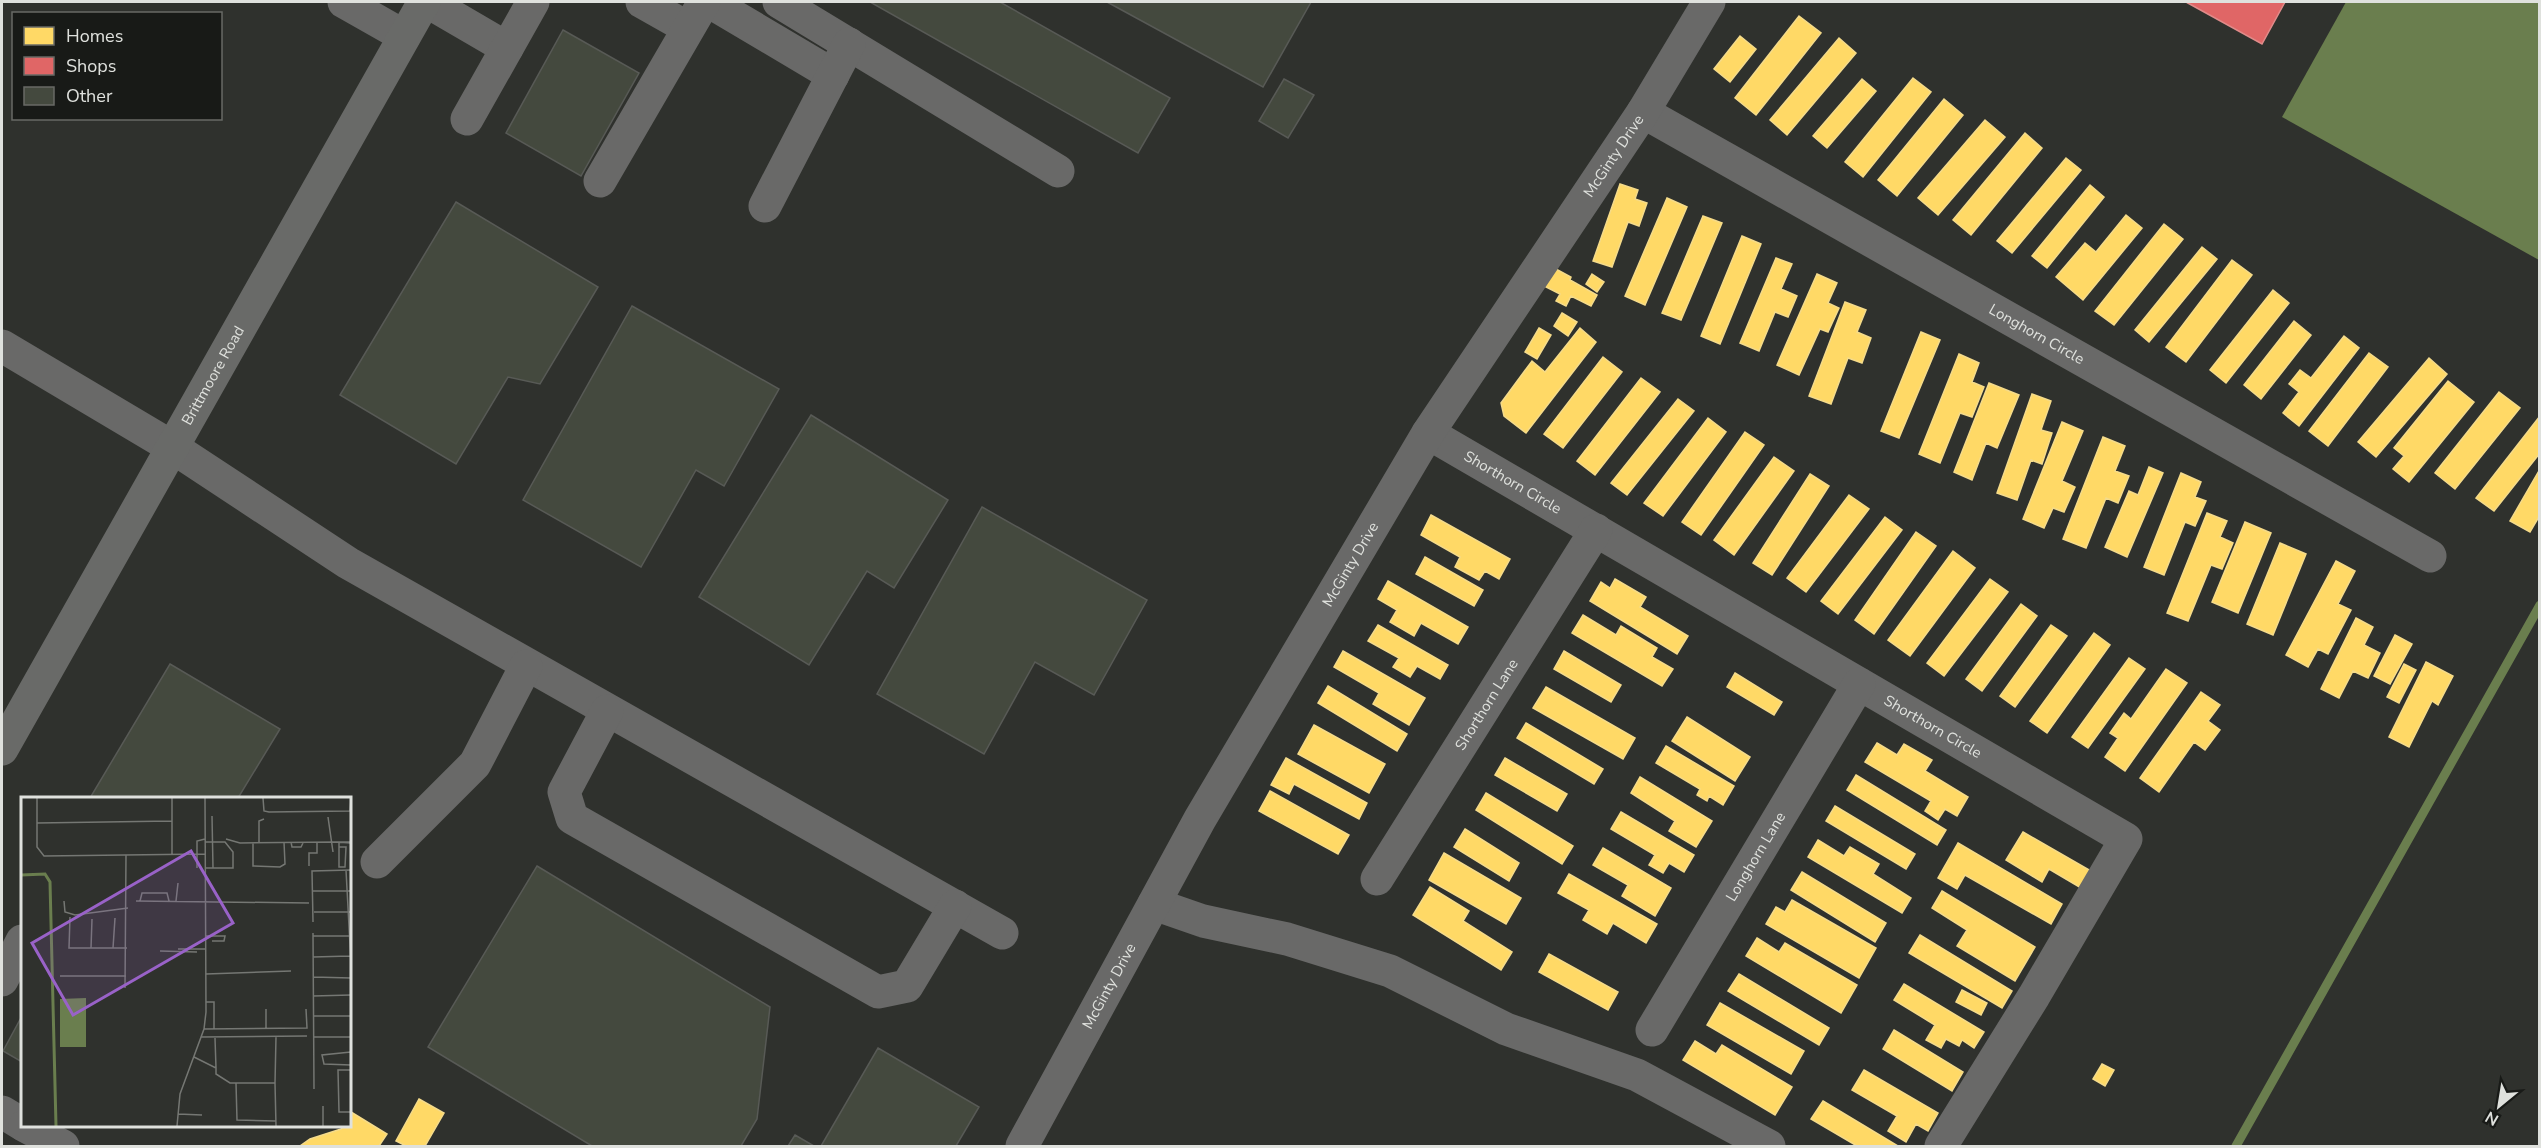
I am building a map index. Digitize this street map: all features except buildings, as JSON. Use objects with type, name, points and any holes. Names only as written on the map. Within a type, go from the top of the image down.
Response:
[{"type":"main road","name":"Brittmoore Road","points":[[2,749],[426,2]]},
{"type":"street","points":[[344,2],[405,36]]},
{"type":"street","points":[[426,2],[507,48]]},
{"type":"street","points":[[467,119],[533,2]]},
{"type":"street","points":[[600,181],[696,15],[642,2]]},
{"type":"street","points":[[710,2],[833,75]]},
{"type":"street","points":[[779,2],[1058,171]]},
{"type":"street","name":"McGinty Drive","points":[[1022,1146],[1200,819],[1428,433],[1643,112],[1708,2]]},
{"type":"street","points":[[765,206],[849,44]]},
{"type":"street","name":"Longhorn Circle","points":[[1643,112],[2430,556]]},
{"type":"street","points":[[2,346],[172,447],[348,563],[526,666],[1002,933]]},
{"type":"street","name":"Shorthorn Circle","points":[[1428,433],[2126,839],[2034,996],[1941,1146]]},
{"type":"street","name":"Shorthorn Lane","points":[[1377,879],[1596,530]]},
{"type":"street","points":[[377,862],[475,764],[526,666]]},
{"type":"street","name":"Longhorn Lane","points":[[1652,1030],[1860,684]]},
{"type":"street","points":[[607,711],[564,792],[572,818],[878,992],[907,986],[955,906]]},
{"type":"street","points":[[1154,904],[1203,921],[1287,939],[1390,971],[1506,1029],[1636,1075],[1769,1146]]},
{"type":"street","points":[[2,980],[21,943]]},
{"type":"street","points":[[2,1112],[21,1123]]},
{"type":"street","points":[[28,1127],[63,1146]]},
{"type":"shaded area","points":[[2346,2],[2539,2],[2539,260],[2282,117]]},
{"type":"waterway","points":[[2236,1146],[2540,605]]}]
